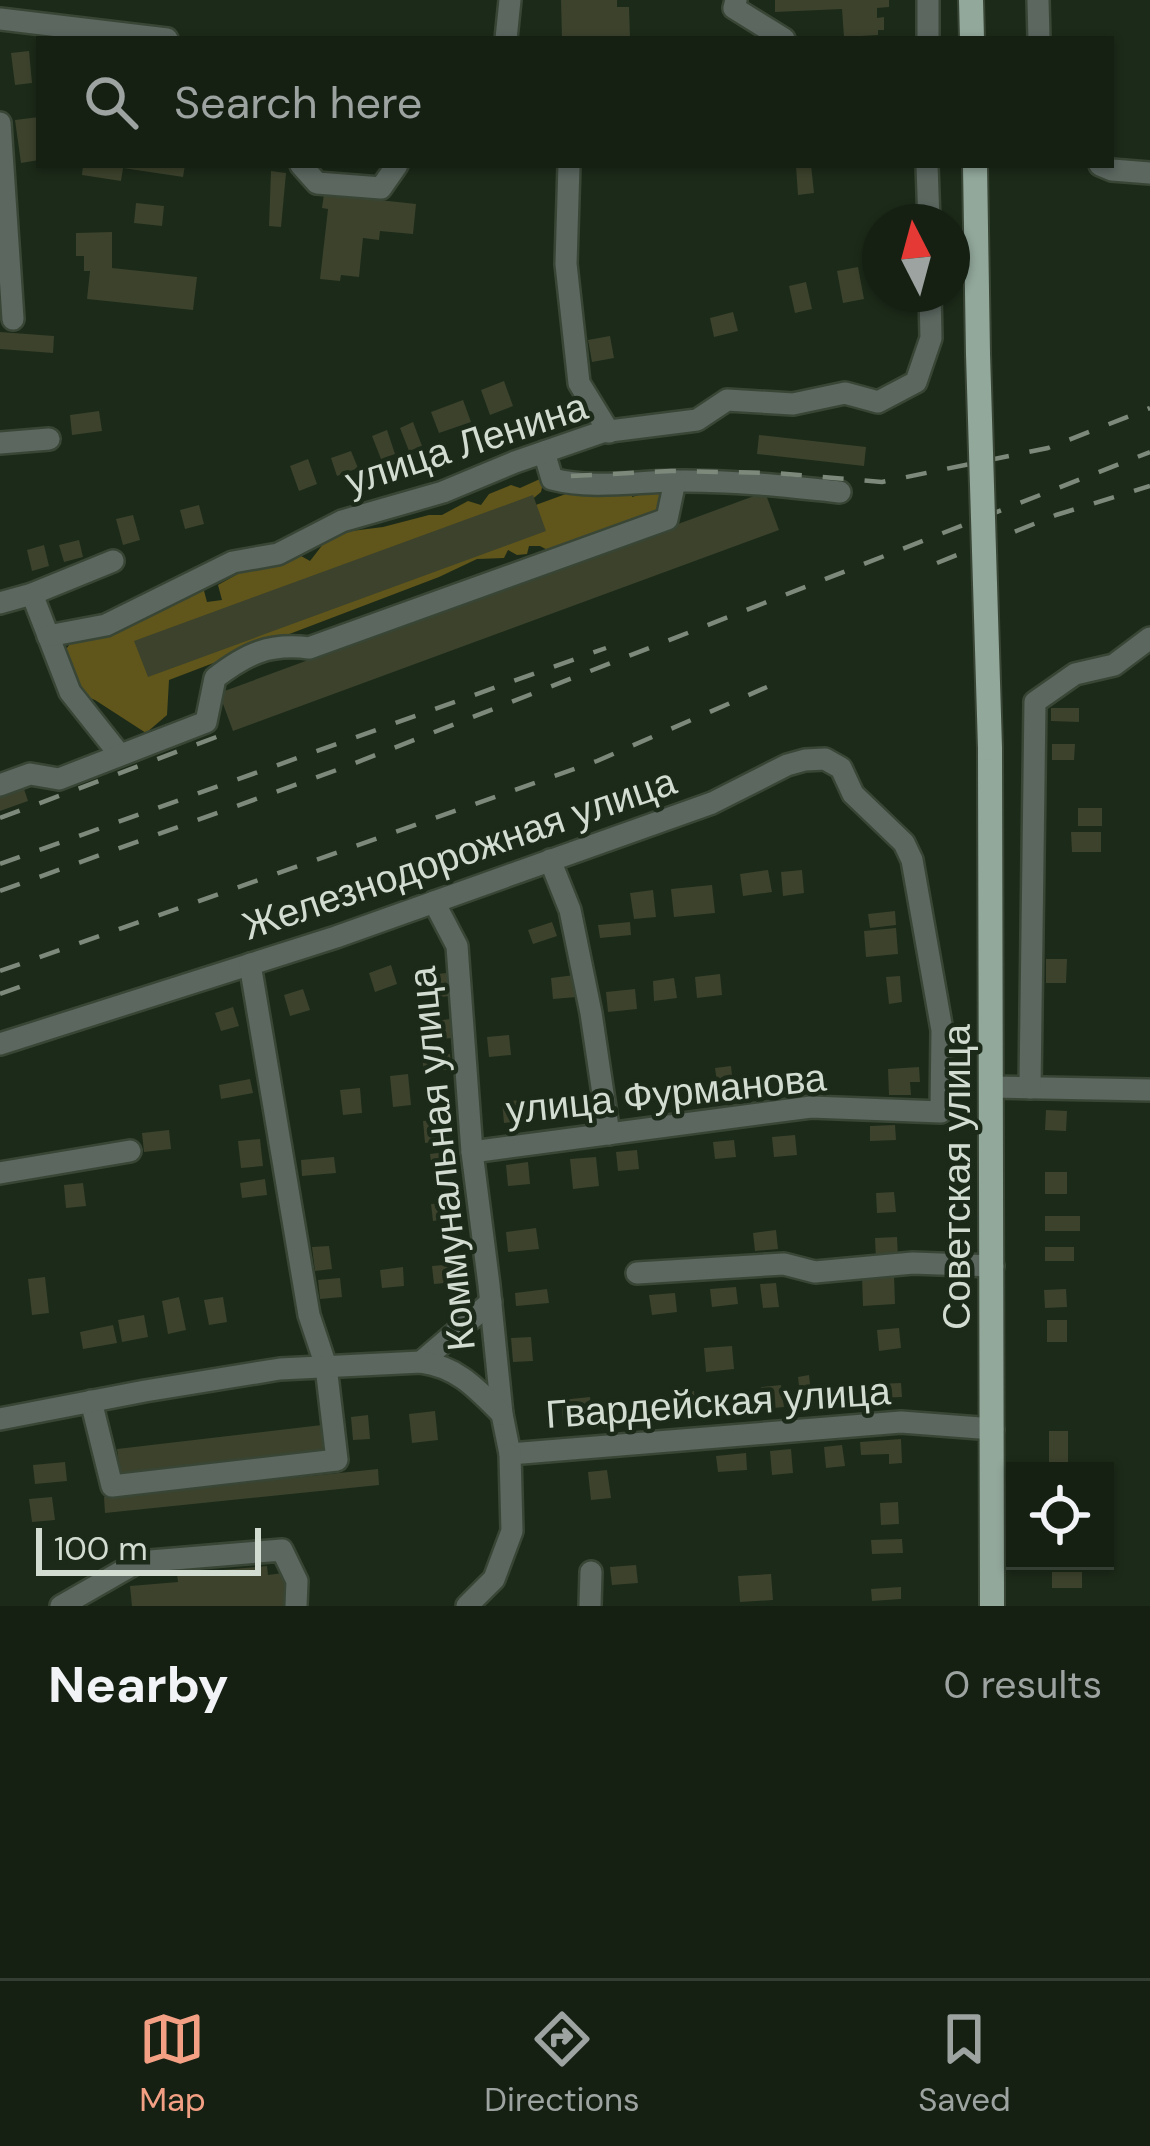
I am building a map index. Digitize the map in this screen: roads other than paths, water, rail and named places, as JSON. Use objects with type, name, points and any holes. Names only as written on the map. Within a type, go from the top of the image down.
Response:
[{"type":"main road","points":[[971,0],[972,36]]},
{"type":"main road","name":"Советская улица","points":[[975,175],[990,748],[992,1606]]},
{"type":"street","points":[[506,36],[510,0]]},
{"type":"street","points":[[736,0],[734,8],[779,36]]},
{"type":"street","points":[[928,0],[928,36]]},
{"type":"street","points":[[1038,0],[1039,36]]},
{"type":"street","points":[[0,19],[142,36]]},
{"type":"street","points":[[0,123],[13,319]]},
{"type":"street","points":[[304,168],[317,183],[381,188],[395,168]]},
{"type":"street","points":[[569,168],[566,264],[578,383],[609,432]]},
{"type":"street","points":[[927,168],[928,204]]},
{"type":"street","points":[[1107,168],[1150,172]]},
{"type":"street","name":"улица Ленина","points":[[48,636],[106,625],[233,562],[278,554],[342,521],[443,492],[602,431],[698,421],[728,400],[793,404],[845,393],[878,402],[916,382],[931,338],[930,312]]},
{"type":"street","points":[[0,443],[49,439]]},
{"type":"street","points":[[544,452],[552,479],[576,485],[752,482],[840,492]]},
{"type":"street","points":[[0,785],[31,774],[59,778],[206,722],[214,678],[242,657],[284,645],[309,648],[668,518],[675,481]]},
{"type":"street","points":[[0,602],[113,561]]},
{"type":"street","points":[[32,594],[70,692],[120,755]]},
{"type":"street","points":[[1030,1088],[1035,702],[1075,674],[1114,665],[1150,638]]},
{"type":"street","name":"Железнодорожная улица","points":[[0,1044],[434,902],[712,803],[787,765],[825,759],[841,768],[853,794],[904,843],[912,860],[942,1030],[941,1112]]},
{"type":"street","points":[[550,860],[570,910],[592,1013],[609,1134]]},
{"type":"street","name":"Коммунальная улица","points":[[434,902],[457,946],[472,1152],[502,1414]]},
{"type":"street","points":[[91,1401],[112,1486],[337,1460],[326,1366],[309,1315],[250,964]]},
{"type":"street","points":[[992,1087],[1150,1090]]},
{"type":"street","name":"улица Фурманова","points":[[472,1152],[811,1107],[941,1112]]},
{"type":"street","points":[[0,1173],[130,1151]]},
{"type":"street","points":[[638,1273],[784,1264],[815,1272],[913,1263],[993,1266]]},
{"type":"street","points":[[421,1362],[491,1302]]},
{"type":"street","name":"Гвардейская улица","points":[[3,1412],[280,1369],[421,1362],[441,1365],[461,1377],[502,1414],[510,1454],[901,1422],[994,1429]]},
{"type":"street","points":[[467,1606],[494,1579],[512,1531],[510,1454]]},
{"type":"street","points":[[61,1606],[138,1562],[282,1550],[297,1581],[296,1606]]},
{"type":"street","points":[[590,1606],[591,1572]]},
{"type":"railway","points":[[571,476],[671,471],[882,482],[1048,448],[1150,408]]},
{"type":"railway","points":[[0,891],[345,767],[1150,452]]},
{"type":"railway","points":[[937,563],[1056,515],[1150,486]]},
{"type":"railway","points":[[0,864],[606,648]]},
{"type":"railway","points":[[0,971],[597,761],[767,687]]},
{"type":"railway","points":[[0,818],[219,736]]},
{"type":"railway","points":[[0,994],[31,983]]}]
